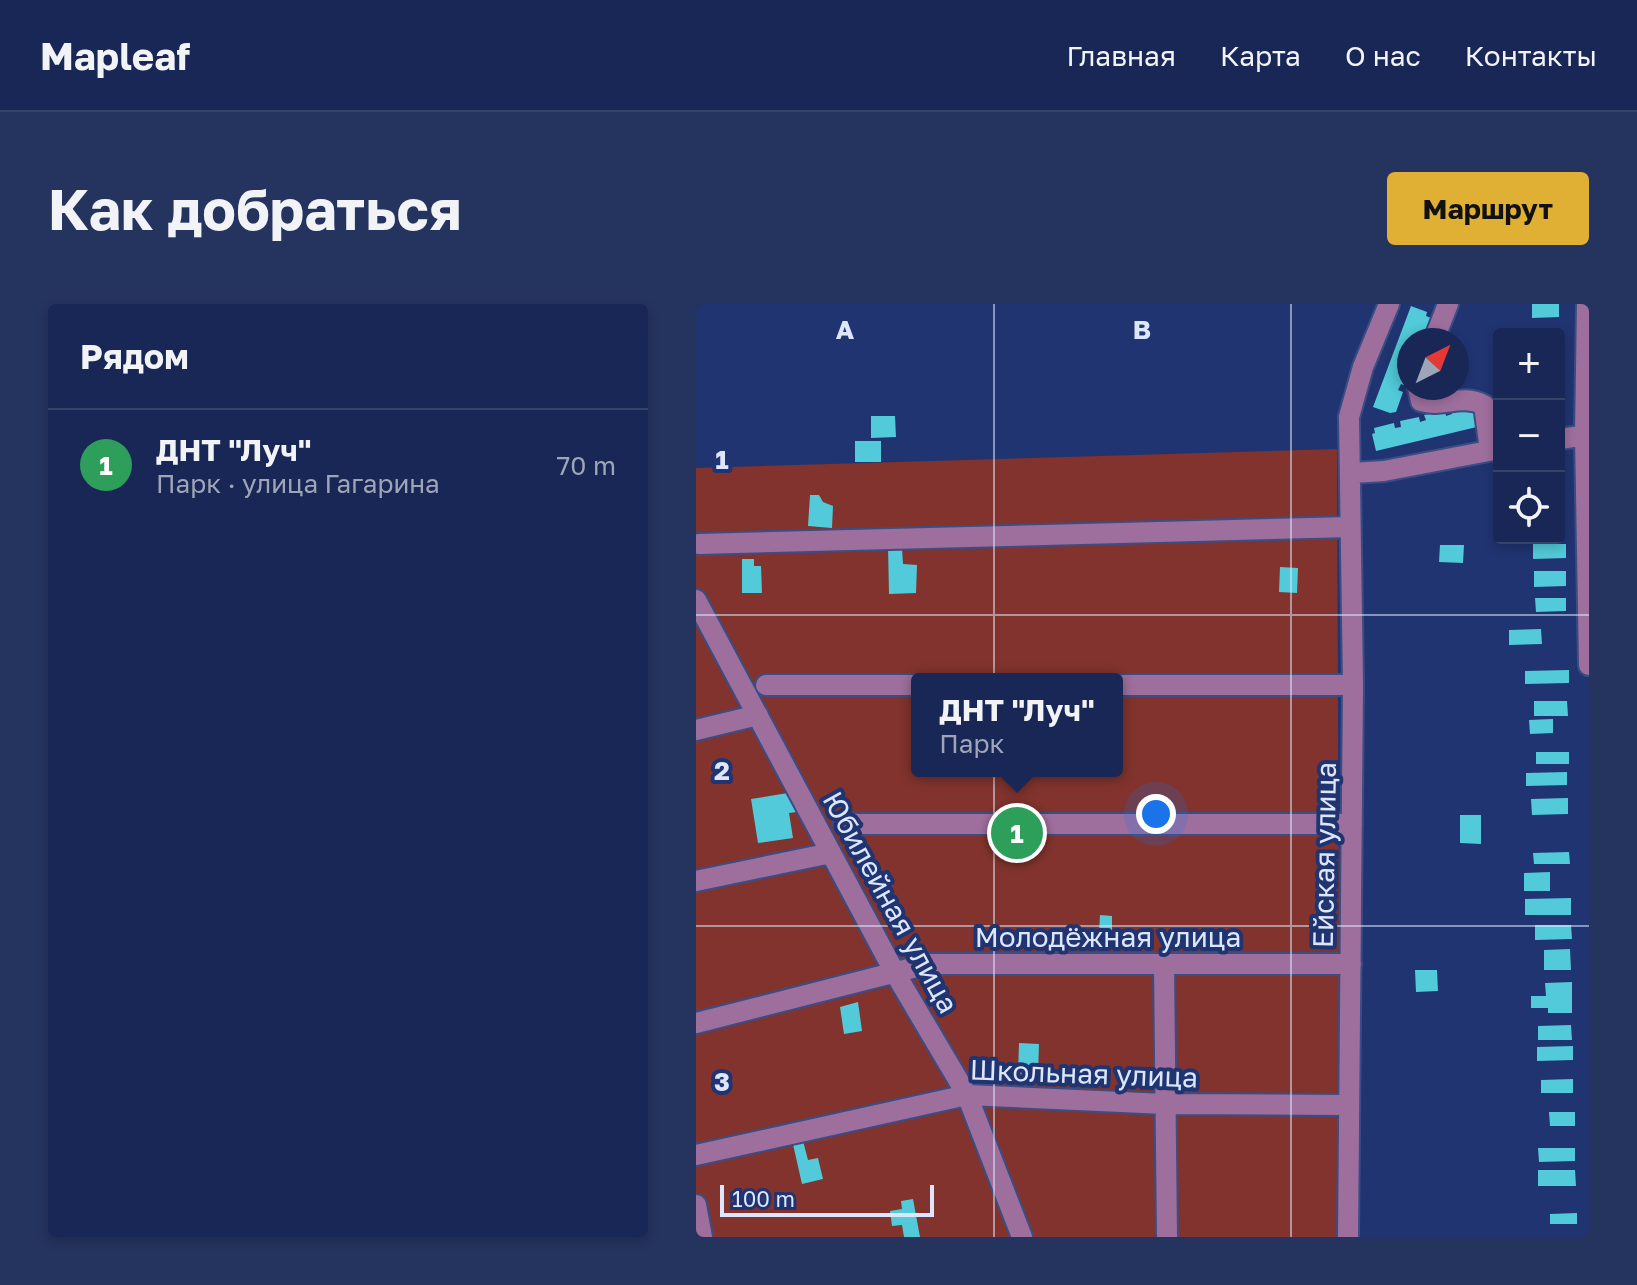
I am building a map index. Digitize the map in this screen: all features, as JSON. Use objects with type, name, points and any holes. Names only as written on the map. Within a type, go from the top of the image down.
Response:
[{"type":"street","name":"Ейская улица","points":[[1348,1237],[1340,1105],[1344,824],[1342,528],[1352,473],[1349,417],[1363,367],[1389,304]]},
{"type":"street","points":[[1439,328],[1448,304]]},
{"type":"street","points":[[1587,304],[1589,665]]},
{"type":"street","points":[[1469,398],[1484,405],[1493,441]]},
{"type":"street","points":[[1421,400],[1432,405],[1459,400]]},
{"type":"street","points":[[1565,438],[1587,432]]},
{"type":"street","points":[[1352,473],[1384,471],[1493,449]]},
{"type":"street","points":[[699,544],[1342,528]]},
{"type":"street","name":"Юбилейная улица","points":[[696,600],[895,973],[967,1095],[1018,1236]]},
{"type":"street","points":[[766,685],[911,685]]},
{"type":"street","points":[[1123,685],[1344,685]]},
{"type":"street","points":[[696,730],[758,715]]},
{"type":"street","points":[[844,824],[1344,824]]},
{"type":"street","points":[[696,881],[831,853]]},
{"type":"street","name":"Молодёжная улица","points":[[696,1023],[928,964],[1343,964]]},
{"type":"street","points":[[1164,965],[1167,1237]]},
{"type":"street","name":"Школьная улица","points":[[696,1155],[967,1095],[1165,1104],[1340,1105]]},
{"type":"street","points":[[696,1205],[702,1237]]},
{"type":"shaded area","points":[[1337,449],[1340,1237],[696,1237],[696,468]]},
{"type":"building","points":[[1532,304],[1559,304],[1559,317],[1532,318]]},
{"type":"building","points":[[1411,306],[1427,312],[1426,316],[1431,318],[1427,328],[1403,328]]},
{"type":"building","points":[[1397,343],[1397,400],[1400,400],[1396,412],[1373,407]]},
{"type":"building","points":[[1476,408],[1481,426],[1376,451],[1372,434],[1375,433],[1374,428],[1394,423],[1395,428],[1401,427],[1400,421],[1419,417],[1420,422],[1426,420],[1424,415],[1445,410],[1446,416],[1452,414],[1451,409]]},
{"type":"building","points":[[871,416],[895,416],[896,437],[871,438]]},
{"type":"building","points":[[855,441],[881,441],[881,462],[855,462]]},
{"type":"building","points":[[810,495],[819,495],[823,502],[833,506],[832,528],[808,526]]},
{"type":"building","points":[[1533,544],[1566,544],[1566,558],[1533,559]]},
{"type":"building","points":[[1440,545],[1464,545],[1463,563],[1439,562]]},
{"type":"building","points":[[888,547],[902,548],[903,564],[917,565],[916,593],[889,594]]},
{"type":"building","points":[[742,559],[754,559],[754,566],[761,566],[762,593],[742,593]]},
{"type":"building","points":[[1280,567],[1298,568],[1297,593],[1279,592]]},
{"type":"building","points":[[1534,571],[1566,571],[1566,586],[1534,587]]},
{"type":"building","points":[[1535,598],[1566,598],[1566,611],[1536,612]]},
{"type":"building","points":[[1541,629],[1542,644],[1509,645],[1509,630]]},
{"type":"building","points":[[1569,670],[1569,683],[1525,684],[1525,671]]},
{"type":"building","points":[[1534,701],[1567,701],[1568,716],[1534,716]]},
{"type":"building","points":[[1553,719],[1553,733],[1530,734],[1529,720]]},
{"type":"building","points":[[1536,752],[1569,752],[1569,764],[1536,764]]},
{"type":"building","points":[[1567,772],[1567,785],[1526,786],[1526,773]]},
{"type":"building","points":[[794,792],[797,812],[789,813],[793,838],[758,843],[751,799]]},
{"type":"building","points":[[1568,798],[1568,814],[1532,815],[1531,799]]},
{"type":"building","points":[[1460,815],[1481,815],[1481,844],[1460,843]]},
{"type":"building","points":[[1569,852],[1570,864],[1534,864],[1533,853]]},
{"type":"building","points":[[1550,872],[1550,891],[1524,891],[1524,873]]},
{"type":"building","points":[[1571,898],[1571,915],[1525,915],[1525,899]]},
{"type":"building","points":[[1100,915],[1112,916],[1112,933],[1099,933]]},
{"type":"building","points":[[1535,925],[1571,925],[1572,939],[1535,940]]},
{"type":"building","points":[[1570,949],[1571,970],[1544,970],[1544,950]]},
{"type":"building","points":[[1415,970],[1437,970],[1438,991],[1416,992]]},
{"type":"building","points":[[1572,982],[1572,1013],[1548,1013],[1548,1008],[1531,1008],[1531,996],[1546,996],[1545,983]]},
{"type":"building","points":[[858,1002],[862,1031],[844,1034],[840,1007]]},
{"type":"building","points":[[1571,1025],[1572,1040],[1538,1040],[1538,1026]]},
{"type":"building","points":[[1019,1043],[1039,1044],[1038,1075],[1018,1074]]},
{"type":"building","points":[[1573,1046],[1573,1060],[1537,1061],[1537,1047]]},
{"type":"building","points":[[1573,1079],[1573,1093],[1541,1093],[1541,1080]]},
{"type":"building","points":[[1549,1112],[1575,1112],[1575,1126],[1550,1126]]},
{"type":"building","points":[[802,1137],[808,1160],[818,1158],[823,1179],[802,1184],[792,1140]]},
{"type":"building","points":[[1538,1148],[1575,1148],[1575,1161],[1539,1162]]},
{"type":"building","points":[[1538,1170],[1575,1170],[1576,1186],[1538,1186]]},
{"type":"building","points":[[913,1199],[920,1237],[904,1237],[902,1225],[892,1226],[890,1211],[902,1209],[901,1201]]},
{"type":"building","points":[[1577,1213],[1577,1224],[1550,1224],[1550,1214]]},
{"type":"place","name":"ДНТ \"Луч\"","points":[[1017,833]]}]
